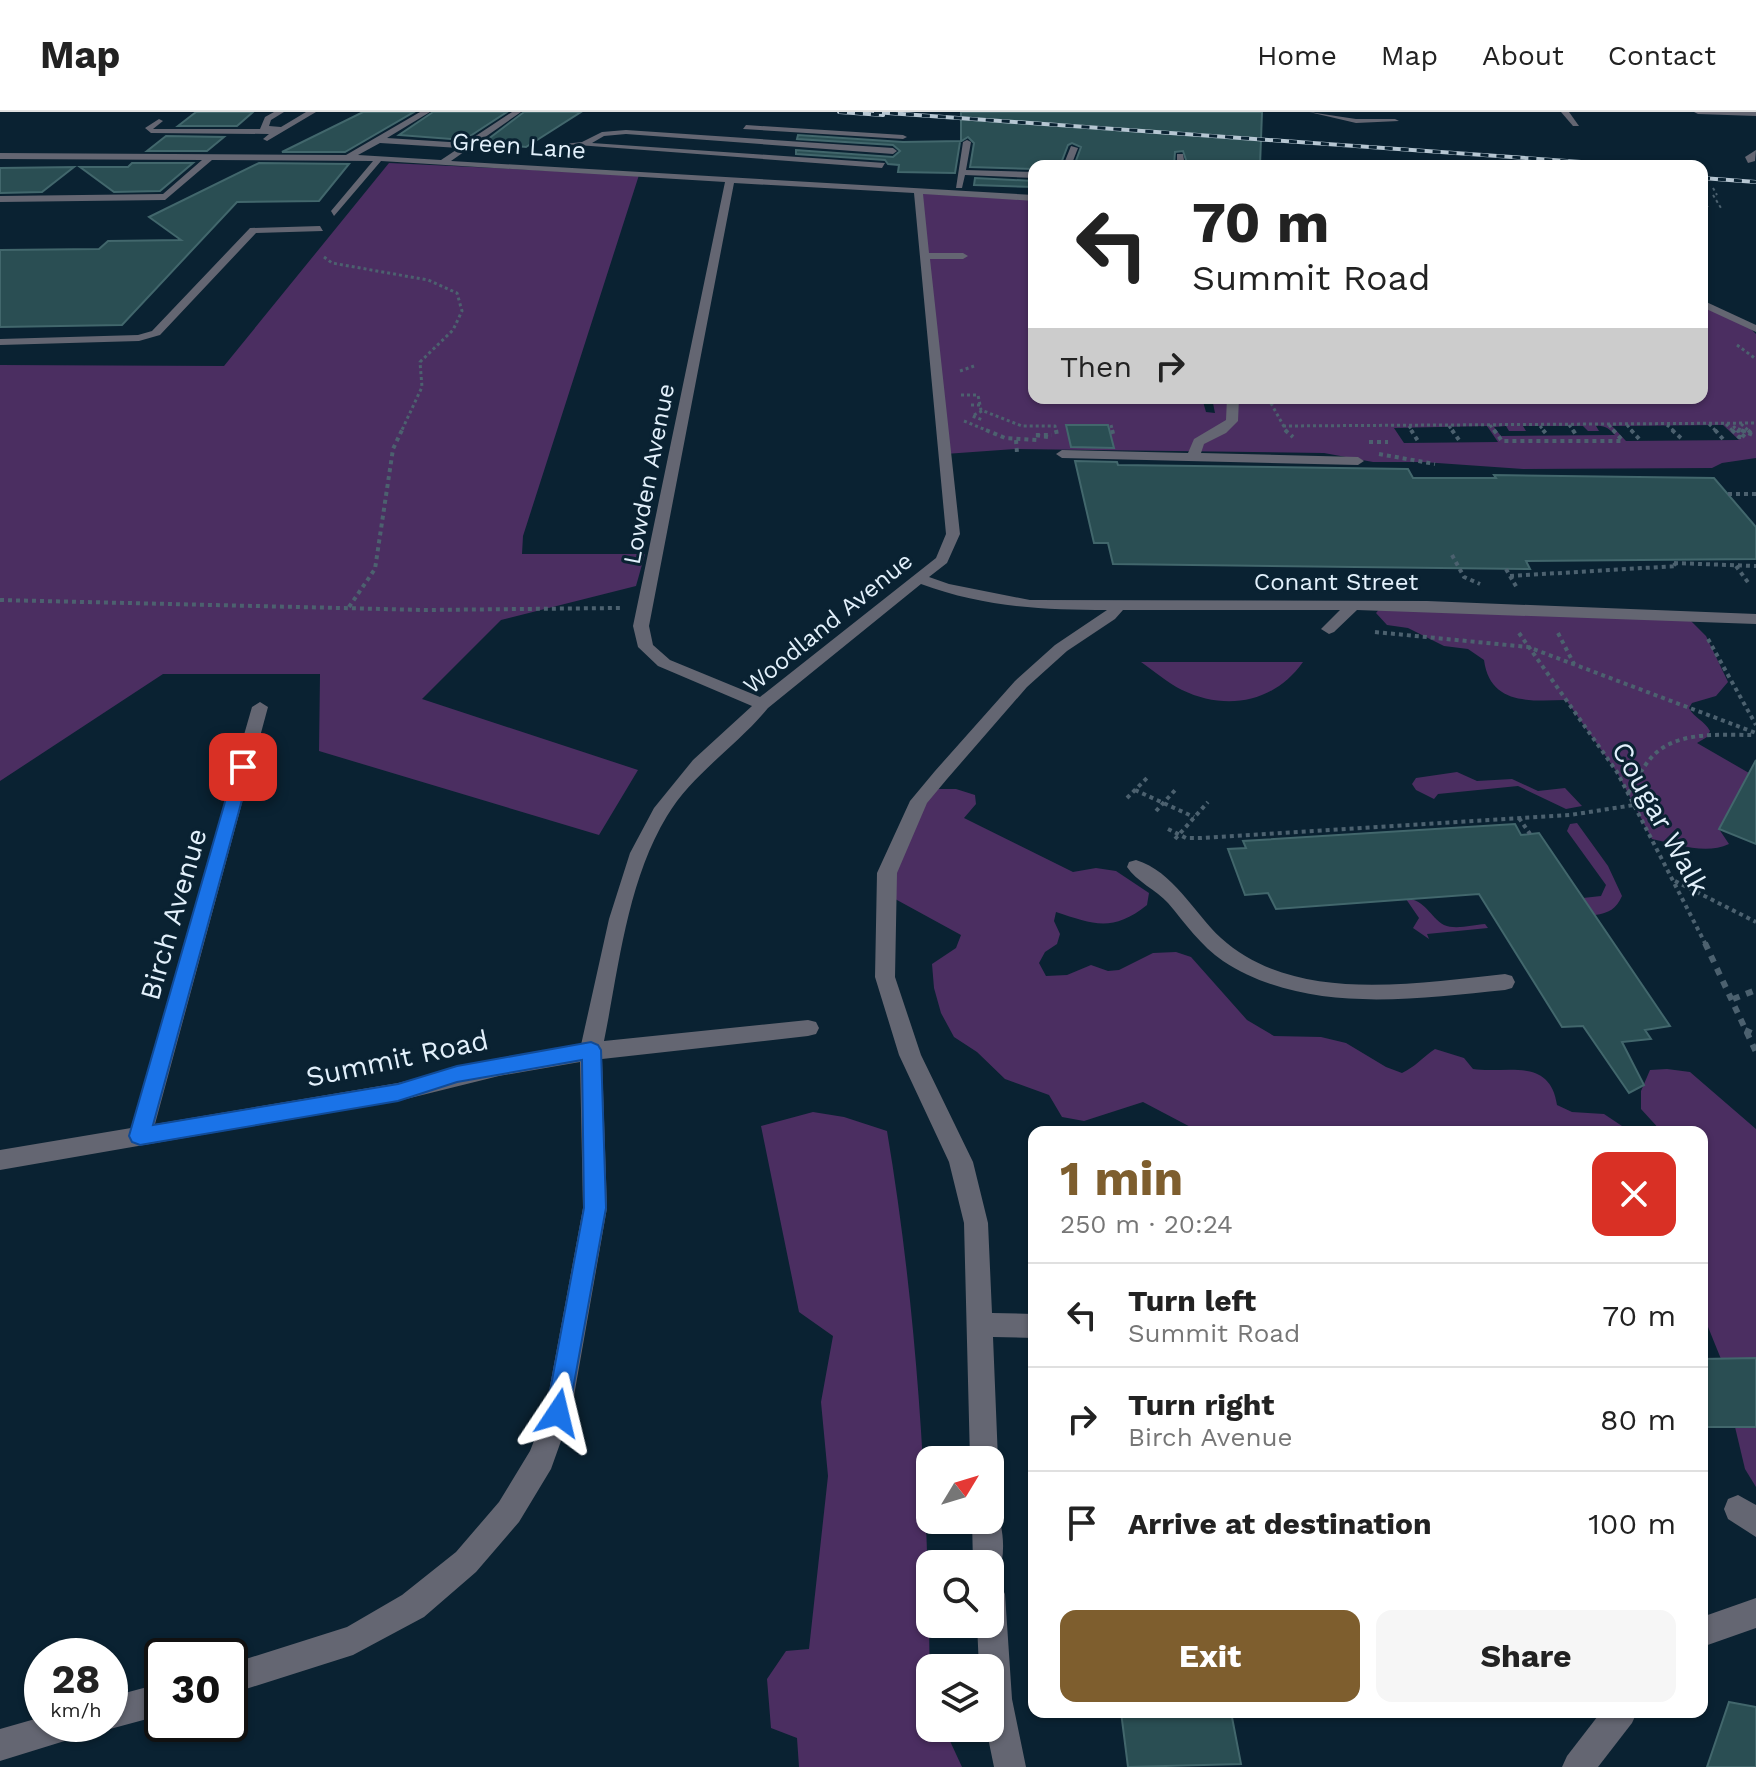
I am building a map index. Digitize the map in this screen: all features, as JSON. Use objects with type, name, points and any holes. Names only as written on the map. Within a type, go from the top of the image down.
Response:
[{"type":"street","points":[[280,112],[268,119],[264,129],[281,129]]},
{"type":"street","points":[[249,157],[281,129],[312,112]]},
{"type":"street","points":[[348,158],[426,112]]},
{"type":"street","points":[[442,163],[517,112]]},
{"type":"street","points":[[1313,112],[1356,121],[1395,121]]},
{"type":"street","points":[[1565,112],[1576,124]]},
{"type":"street","points":[[1698,112],[1756,114]]},
{"type":"street","points":[[159,121],[149,128],[151,131],[281,129]]},
{"type":"street","points":[[635,133],[649,121]]},
{"type":"street","points":[[728,126],[903,137],[864,189]]},
{"type":"street","points":[[584,145],[602,134],[635,133],[893,151]]},
{"type":"street","points":[[378,140],[467,146]]},
{"type":"street","points":[[958,194],[967,142]]},
{"type":"street","points":[[568,144],[882,165]]},
{"type":"street","points":[[1069,160],[1074,148]]},
{"type":"street","name":"Green Lane","points":[[0,156],[379,159],[1028,198]]},
{"type":"street","points":[[0,199],[165,197],[210,157]]},
{"type":"street","points":[[334,213],[379,159]]},
{"type":"street","points":[[962,172],[1028,175]]},
{"type":"street","name":"Lowden Avenue","points":[[730,181],[641,626],[646,647],[664,663],[762,704]]},
{"type":"street","name":"Woodland Avenue","points":[[248,1673],[353,1640],[413,1606],[466,1562],[509,1512],[541,1459],[558,1413],[595,1208],[591,1050],[619,919],[639,853],[660,812],[699,764],[748,721],[762,704],[942,560],[953,534],[918,192]]},
{"type":"street","points":[[0,342],[139,338],[156,333],[253,230],[320,229]]},
{"type":"street","points":[[925,256],[963,256]]},
{"type":"street","points":[[1708,306],[1753,330]]},
{"type":"street","points":[[1193,457],[1198,442],[1222,430],[1232,421],[1233,404]]},
{"type":"street","points":[[1062,454],[1358,461]]},
{"type":"street","name":"Conant Street","points":[[920,579],[959,592],[1030,605],[1565,610],[1756,619]]},
{"type":"street","points":[[983,1446],[976,1223],[961,1162],[910,1055],[885,977],[887,873],[919,801],[941,775],[1021,684],[1061,648],[1110,616],[1119,605]]},
{"type":"street","points":[[1329,629],[1353,606]]},
{"type":"street","name":"Birch Avenue","points":[[140,1136],[260,707]]},
{"type":"street","points":[[1136,867],[1164,886],[1205,936],[1228,955],[1256,972],[1278,979],[1323,990],[1435,989],[1505,982]]},
{"type":"street","name":"Summit Road","points":[[0,1160],[398,1092],[457,1074],[591,1050],[808,1028]]},
{"type":"street","points":[[979,1325],[1028,1326]]},
{"type":"street","points":[[1708,1630],[1756,1613]]},
{"type":"street","points":[[993,1638],[996,1699],[1010,1767]]},
{"type":"street","points":[[1578,1767],[1616,1718]]},
{"type":"street","points":[[0,1745],[24,1738]]},
{"type":"path","points":[[1713,188],[1721,208]]},
{"type":"path","points":[[324,257],[332,263],[428,280],[457,293],[462,311],[453,330],[420,362],[422,387],[393,449],[375,569],[348,608]]},
{"type":"path","points":[[962,407],[959,372],[974,366]]},
{"type":"path","points":[[968,395],[978,395],[983,411],[1032,429],[1055,426],[1057,435]]},
{"type":"path","points":[[1271,404],[1287,434],[1302,440]]},
{"type":"path","points":[[971,405],[980,405]]},
{"type":"path","points":[[983,411],[972,416],[983,420]]},
{"type":"path","points":[[962,418],[1016,440],[1067,440]]},
{"type":"path","points":[[1004,425],[1010,421]]},
{"type":"path","points":[[1283,426],[1756,423]]},
{"type":"path","points":[[1626,424],[1640,440]]},
{"type":"path","points":[[1647,424],[1652,429]]},
{"type":"path","points":[[1664,424],[1682,439]]},
{"type":"path","points":[[1708,424],[1723,439]]},
{"type":"path","points":[[1725,424],[1739,437],[1745,437],[1734,427],[1753,435],[1741,424]]},
{"type":"path","points":[[1449,425],[1459,440]]},
{"type":"path","points":[[1490,425],[1502,441],[1623,441],[1606,425]]},
{"type":"path","points":[[1507,425],[1512,432]]},
{"type":"path","points":[[1516,425],[1519,430]]},
{"type":"path","points":[[1539,425],[1547,435]]},
{"type":"path","points":[[1565,425],[1576,435]]},
{"type":"path","points":[[1588,425],[1593,429]]},
{"type":"path","points":[[1378,426],[1388,442]]},
{"type":"path","points":[[1408,426],[1418,441]]},
{"type":"path","points":[[1016,440],[1017,453]]},
{"type":"path","points":[[1728,494],[1756,494]]},
{"type":"path","points":[[1452,555],[1464,577],[1482,586]]},
{"type":"path","points":[[1510,576],[1677,566],[1673,561],[1756,566]]},
{"type":"path","points":[[1736,565],[1750,585]]},
{"type":"path","points":[[1506,569],[1521,596]]},
{"type":"path","points":[[0,600],[348,608],[645,607]]},
{"type":"path","name":"Cougar Walk","points":[[1515,626],[1617,772],[1733,999],[1756,1052]]},
{"type":"path","points":[[1556,628],[1574,664]]},
{"type":"path","points":[[1375,632],[1528,647],[1756,734]]},
{"type":"path","points":[[1714,632],[1706,636],[1756,725]]},
{"type":"path","points":[[1721,720],[1723,735]]},
{"type":"path","points":[[1628,793],[1656,753],[1671,744],[1723,735],[1756,734]]},
{"type":"path","points":[[1127,798],[1149,776]]},
{"type":"path","points":[[1156,811],[1177,788]]},
{"type":"path","points":[[1135,790],[1194,817]]},
{"type":"path","points":[[1176,836],[1208,802]]},
{"type":"path","points":[[1168,829],[1176,836],[1201,838],[1570,815],[1634,805]]},
{"type":"path","points":[[1519,818],[1530,834]]},
{"type":"path","points":[[1674,881],[1756,922]]},
{"type":"path","points":[[1733,999],[1756,990]]},
{"type":"path","points":[[1745,1029],[1756,1035]]},
{"type":"shaded area","points":[[389,163],[639,175],[523,536],[522,554],[645,554],[636,586],[501,620],[422,699],[638,770],[599,835],[319,751],[320,674],[163,674],[0,781],[0,365],[224,366]]},
{"type":"shaded area","points":[[918,192],[1028,197],[1028,404],[1204,404],[1206,412],[1215,413],[1213,404],[1708,404],[1708,306],[1748,326],[1756,334],[1756,458],[1722,463],[1712,468],[1523,469],[1373,462],[1324,453],[1015,449],[945,454]],"holes":[[[1723,425],[1739,440],[1626,441],[1612,426]],[[1487,426],[1498,442],[1404,443],[1394,428]],[[1506,426],[1509,431],[1526,431],[1523,426],[1583,426],[1588,431],[1599,431],[1596,426],[1599,426],[1615,435],[1501,436],[1494,427]]]},
{"type":"shaded area","points":[[1382,606],[1691,621],[1706,636],[1728,682],[1716,696],[1692,703],[1689,708],[1710,731],[1697,743],[1749,773],[1719,829],[1729,844],[1701,849],[1652,839],[1617,772],[1566,700],[1526,700],[1503,693],[1488,675],[1484,660],[1468,649],[1444,646],[1408,628],[1387,625],[1376,613]]},
{"type":"shaded area","points":[[1141,662],[1303,662],[1278,687],[1248,699],[1232,701],[1199,697],[1182,690]]},
{"type":"shaded area","points":[[1457,772],[1477,781],[1512,779],[1538,791],[1565,788],[1582,806],[1566,809],[1518,786],[1438,794],[1434,799],[1416,790],[1412,784],[1416,778]]},
{"type":"shaded area","points":[[929,789],[956,789],[975,795],[976,804],[964,818],[1073,872],[1096,868],[1116,871],[1149,893],[1147,905],[1113,923],[1081,920],[1056,912],[1054,921],[1060,934],[1057,944],[1045,952],[1039,963],[1046,976],[1067,975],[1091,965],[1108,971],[1119,970],[1153,953],[1176,952],[1191,957],[1247,1020],[1274,1036],[1321,1037],[1346,1043],[1402,1073],[1435,1049],[1464,1058],[1473,1069],[1525,1070],[1546,1079],[1557,1105],[1572,1112],[1604,1114],[1622,1126],[1189,1126],[1143,1102],[1084,1121],[1062,1117],[1049,1095],[1005,1079],[977,1052],[954,1037],[941,1013],[932,964],[956,948],[961,935],[886,894]]},
{"type":"shaded area","points":[[1577,823],[1608,866],[1622,896],[1612,910],[1604,913],[1595,915],[1583,898],[1601,896],[1606,885],[1567,831],[1570,824]]},
{"type":"shaded area","points":[[1406,899],[1418,902],[1444,925],[1485,924],[1488,928],[1427,934],[1429,939],[1413,928],[1419,918]]},
{"type":"shaded area","points":[[1650,1070],[1690,1072],[1756,1129],[1756,1358],[1721,1359],[1708,1327],[1708,1126],[1657,1126],[1641,1109],[1641,1091]]},
{"type":"shaded area","points":[[813,1112],[844,1117],[887,1131],[908,1279],[921,1428],[922,1446],[916,1446],[916,1534],[926,1534],[927,1550],[916,1550],[916,1638],[929,1638],[929,1654],[916,1654],[916,1742],[950,1742],[962,1767],[799,1767],[797,1738],[771,1728],[767,1679],[786,1651],[809,1649],[828,1476],[821,1402],[833,1336],[799,1312],[761,1126]]},
{"type":"shaded area","points":[[1735,1427],[1756,1427],[1756,1487],[1745,1469]]},
{"type":"building","points":[[196,112],[253,112],[237,126],[178,126]]},
{"type":"building","points":[[363,112],[414,112],[345,152],[282,152]]},
{"type":"building","points":[[433,112],[507,112],[464,140],[399,135]]},
{"type":"building","points":[[524,112],[581,112],[526,147],[483,143]]},
{"type":"building","points":[[961,112],[1262,112],[1260,160],[1186,160],[1183,151],[1175,152],[1174,160],[1076,160],[1081,147],[1072,143],[1068,145],[1062,160],[1028,160],[1028,169],[970,167],[974,143],[968,137],[960,142],[955,173],[898,172],[899,165],[888,164],[885,160],[796,154],[796,150],[893,157],[900,151],[893,145],[797,139],[798,135],[903,142],[961,141]]},
{"type":"building","points":[[166,136],[224,137],[207,151],[147,151]]},
{"type":"building","points":[[132,163],[193,163],[160,191],[114,192],[80,167],[128,167]]},
{"type":"building","points":[[259,163],[349,164],[319,201],[237,202],[122,325],[0,327],[0,250],[99,249],[108,241],[181,240],[149,217]]},
{"type":"building","points":[[74,167],[42,192],[0,193],[0,168]]},
{"type":"building","points":[[975,178],[1028,181],[1028,187],[974,185]]},
{"type":"building","points":[[1066,425],[1108,425],[1114,448],[1071,447]]},
{"type":"building","points":[[1075,461],[1117,462],[1118,465],[1408,469],[1413,478],[1496,478],[1494,475],[1714,478],[1756,527],[1756,559],[1526,561],[1530,569],[1113,564],[1108,543],[1094,543]]},
{"type":"building","points":[[1756,760],[1756,844],[1719,829]]},
{"type":"building","points":[[1515,824],[1521,835],[1539,833],[1670,1026],[1645,1030],[1651,1039],[1622,1042],[1644,1085],[1629,1093],[1583,1026],[1562,1027],[1479,894],[1276,909],[1268,893],[1245,895],[1228,849],[1246,848],[1243,841]]},
{"type":"building","points":[[1756,1358],[1756,1427],[1708,1427],[1708,1359]]},
{"type":"building","points":[[1729,1702],[1756,1707],[1756,1767],[1707,1767]]},
{"type":"building","points":[[1122,1718],[1232,1718],[1241,1764],[1128,1767]]},
{"type":"railway","points":[[839,112],[883,115]]},
{"type":"railway","points":[[874,112],[1553,160]]},
{"type":"railway","points":[[1708,178],[1756,182]]},
{"type":"route","points":[[243,767],[140,1136],[398,1092],[457,1074],[591,1050],[595,1208],[558,1413]]}]
